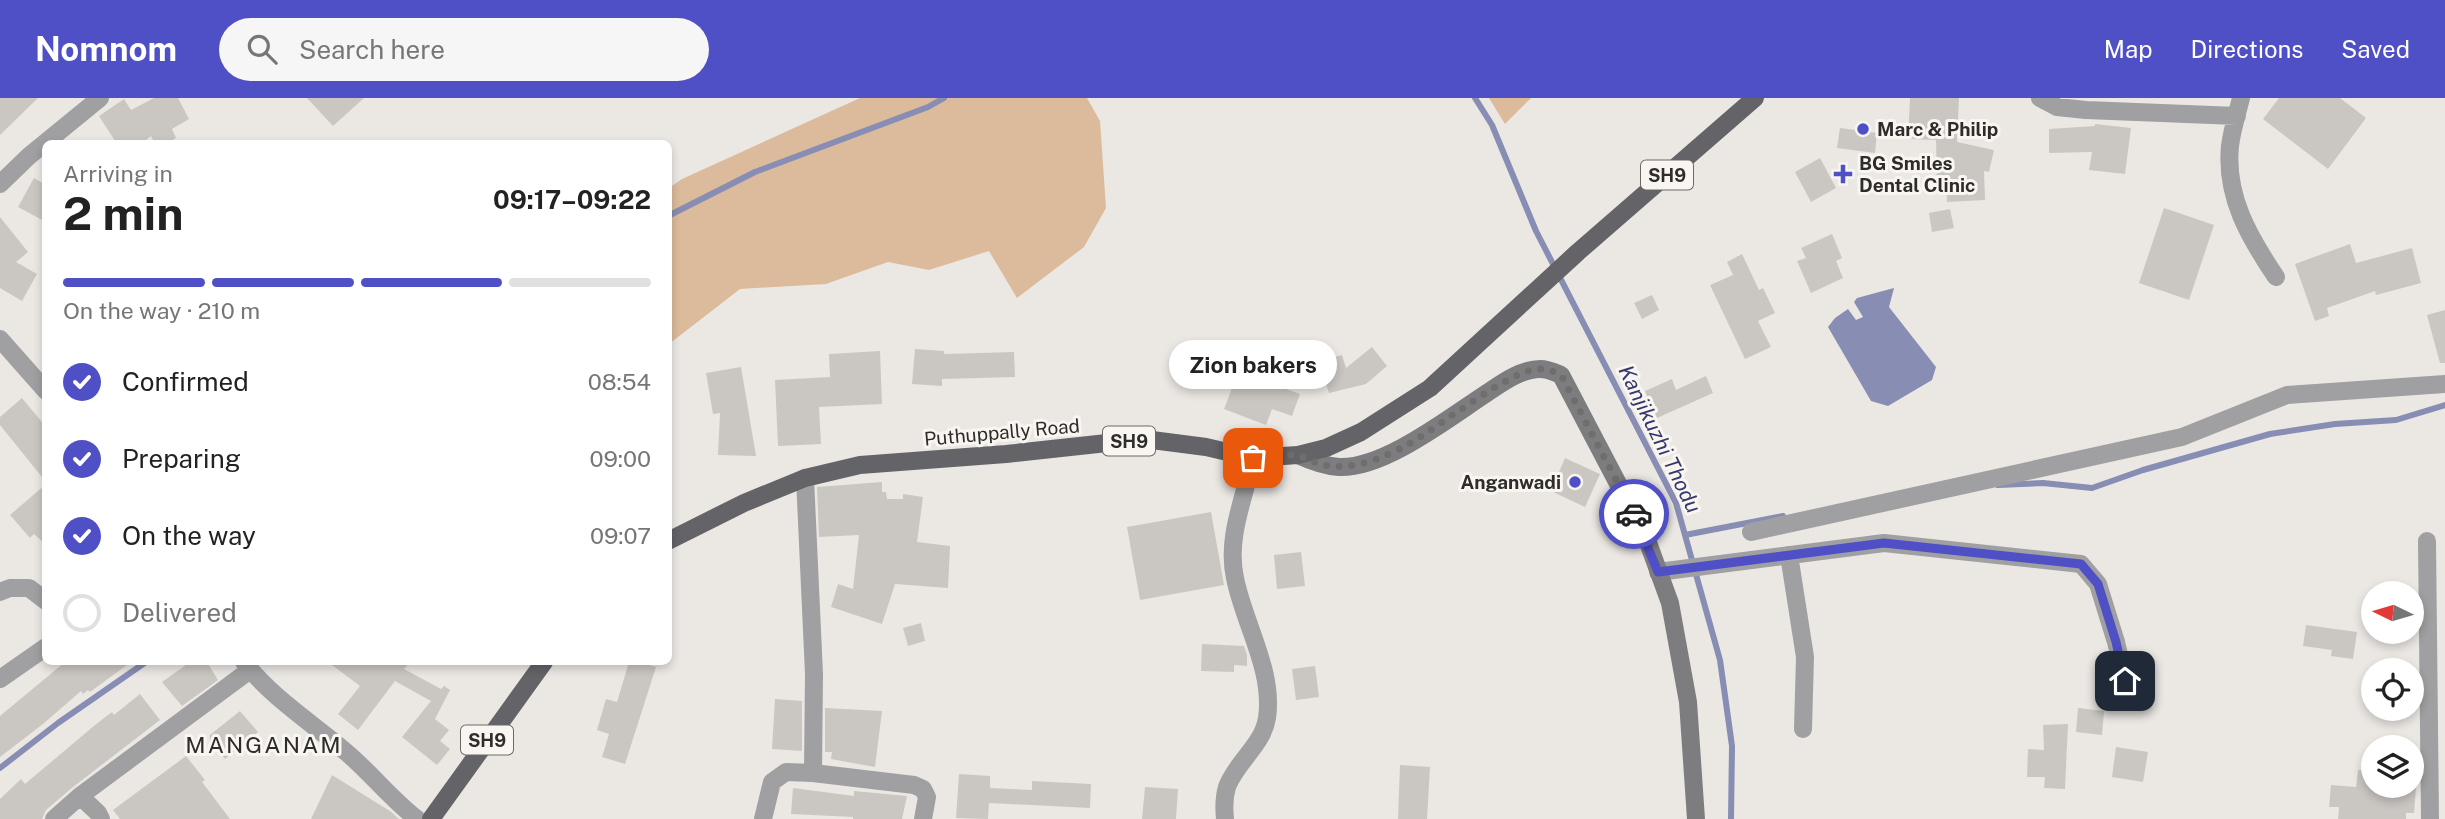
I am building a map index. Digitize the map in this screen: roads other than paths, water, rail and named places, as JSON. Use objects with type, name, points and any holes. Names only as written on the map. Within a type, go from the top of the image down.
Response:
[{"type":"main road","name":"Puthuppally Road","points":[[672,539],[744,503],[805,478],[860,465],[1020,453],[1144,439],[1206,447],[1253,458],[1298,455],[1326,448],[1361,432],[1430,388],[1578,252],[1755,98]]},
{"type":"main road","name":"SH9","points":[[431,819],[542,665]]},
{"type":"street","points":[[49,140],[100,98]]},
{"type":"street","points":[[2040,98],[2057,107],[2086,110],[2237,117]]},
{"type":"street","points":[[2241,98],[2230,145],[2229,172],[2235,201],[2252,242],[2276,277]]},
{"type":"street","points":[[0,184],[42,145]]},
{"type":"street","points":[[0,340],[42,387]]},
{"type":"street","points":[[1298,455],[1319,464],[1342,467],[1377,459],[1407,445],[1504,382],[1525,372],[1539,369],[1551,370],[1561,375],[1640,526],[1670,603],[1688,702],[1696,819]]},
{"type":"street","points":[[1751,532],[2182,437],[2287,394],[2445,384]]},
{"type":"street","points":[[1225,819],[1227,788],[1264,730],[1267,716],[1267,696],[1261,667],[1233,568],[1235,528],[1253,458]]},
{"type":"street","points":[[805,478],[814,674],[813,773]]},
{"type":"street","points":[[2427,541],[2430,819]]},
{"type":"street","points":[[1658,572],[1884,543],[2081,564],[2098,584],[2130,701]]},
{"type":"street","points":[[1789,555],[1805,657],[1803,729]]},
{"type":"street","points":[[0,592],[10,588],[29,588],[42,598]]},
{"type":"street","points":[[0,679],[42,651]]},
{"type":"street","points":[[54,819],[247,666],[300,716],[348,754],[417,819]]},
{"type":"street","points":[[763,819],[772,782],[786,772],[914,785],[923,789],[927,797],[923,819]]},
{"type":"street","points":[[80,796],[101,819]]},
{"type":"water","points":[[1894,288],[1889,307],[1936,367],[1932,380],[1888,406],[1871,401],[1828,327],[1848,309],[1856,320],[1863,317],[1854,302],[1857,298]]},
{"type":"waterway","name":"Kanjikuzhi Thodu","points":[[672,214],[755,172],[928,107],[944,98]]},
{"type":"waterway","name":"Kanjikuzhi Thodu","points":[[1475,98],[1492,125],[1536,231],[1676,503],[1720,660],[1732,746],[1731,819]]},
{"type":"waterway","points":[[1998,485],[2043,483],[2092,488],[2143,470],[2270,434],[2335,424],[2396,420],[2445,405]]},
{"type":"waterway","points":[[1685,535],[1783,516]]},
{"type":"waterway","name":"Kanjikuzhi Thodu","points":[[0,768],[58,723],[142,665]]},
{"type":"place","name":"Marc & Philip","points":[[1863,129]]},
{"type":"place","name":"BG Smiles Dental Clinic","points":[[1843,174]]},
{"type":"place","name":"Zion bakers","points":[[1253,458]]},
{"type":"place","name":"Anganwadi","points":[[1575,482]]},
{"type":"district","name":"MANGANAM","points":[[264,744]]}]
